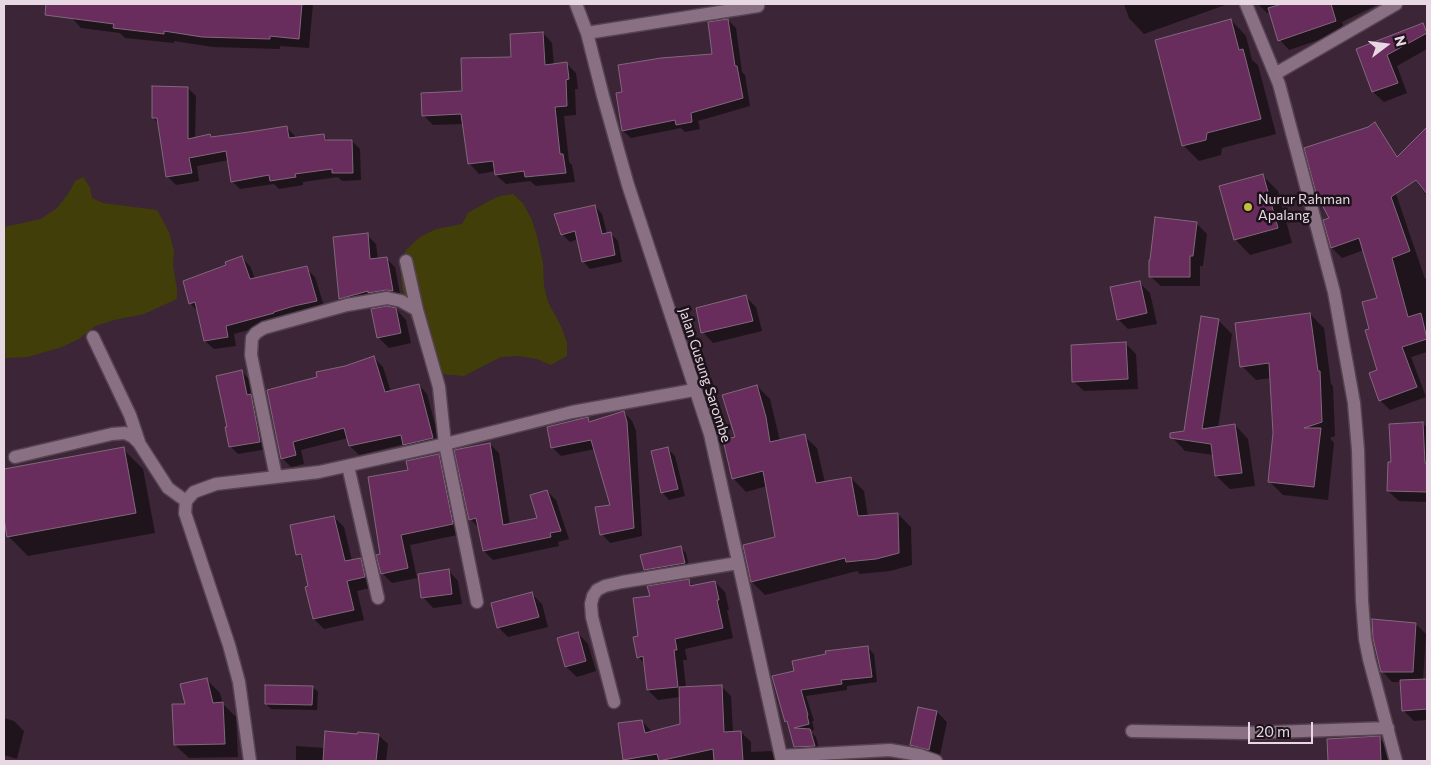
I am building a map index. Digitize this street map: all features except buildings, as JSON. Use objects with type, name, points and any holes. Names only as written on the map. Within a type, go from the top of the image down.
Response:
[{"type":"street","name":"Jalan Gusung Sarombe","points":[[576,4],[588,33],[603,96],[628,185],[710,434],[781,759]]},
{"type":"street","points":[[1246,4],[1275,74],[1293,132],[1334,292],[1354,403],[1358,450],[1362,601],[1365,638],[1396,761]]},
{"type":"street","points":[[1275,74],[1396,4]]},
{"type":"street","points":[[588,33],[758,6]]},
{"type":"street","points":[[406,261],[417,310],[439,387],[445,444],[477,602]]},
{"type":"street","points":[[276,477],[251,355],[252,338],[256,333],[264,328],[347,305],[387,298],[401,301],[417,310]]},
{"type":"street","points":[[93,337],[130,415],[139,443],[168,488],[186,501]]},
{"type":"street","points":[[250,761],[239,682],[229,645],[185,512],[186,501],[194,492],[216,484],[319,472],[445,444],[572,412],[694,390]]},
{"type":"street","points":[[16,457],[112,434],[125,433],[139,443]]},
{"type":"street","points":[[348,466],[378,598]]},
{"type":"street","points":[[614,702],[592,617],[591,604],[597,590],[622,582],[738,563]]},
{"type":"street","points":[[1132,731],[1245,733],[1388,728]]},
{"type":"street","points":[[781,759],[890,750],[919,755],[936,761]]},
{"type":"shaded area","points":[[83,177],[90,187],[92,198],[103,203],[157,210],[169,232],[174,251],[173,264],[177,299],[144,314],[95,326],[79,339],[62,347],[28,357],[5,358],[4,227],[41,219],[57,208],[75,181]]},
{"type":"shaded area","points":[[513,194],[523,203],[532,220],[543,263],[544,285],[548,302],[561,326],[567,343],[567,356],[551,365],[537,359],[519,356],[501,357],[464,376],[441,374],[426,364],[421,351],[418,336],[407,308],[402,287],[400,263],[406,250],[420,237],[436,229],[462,224],[468,213],[500,196]]},
{"type":"place","name":"Nurur Rahman Apalang","points":[[1248,207]]}]
